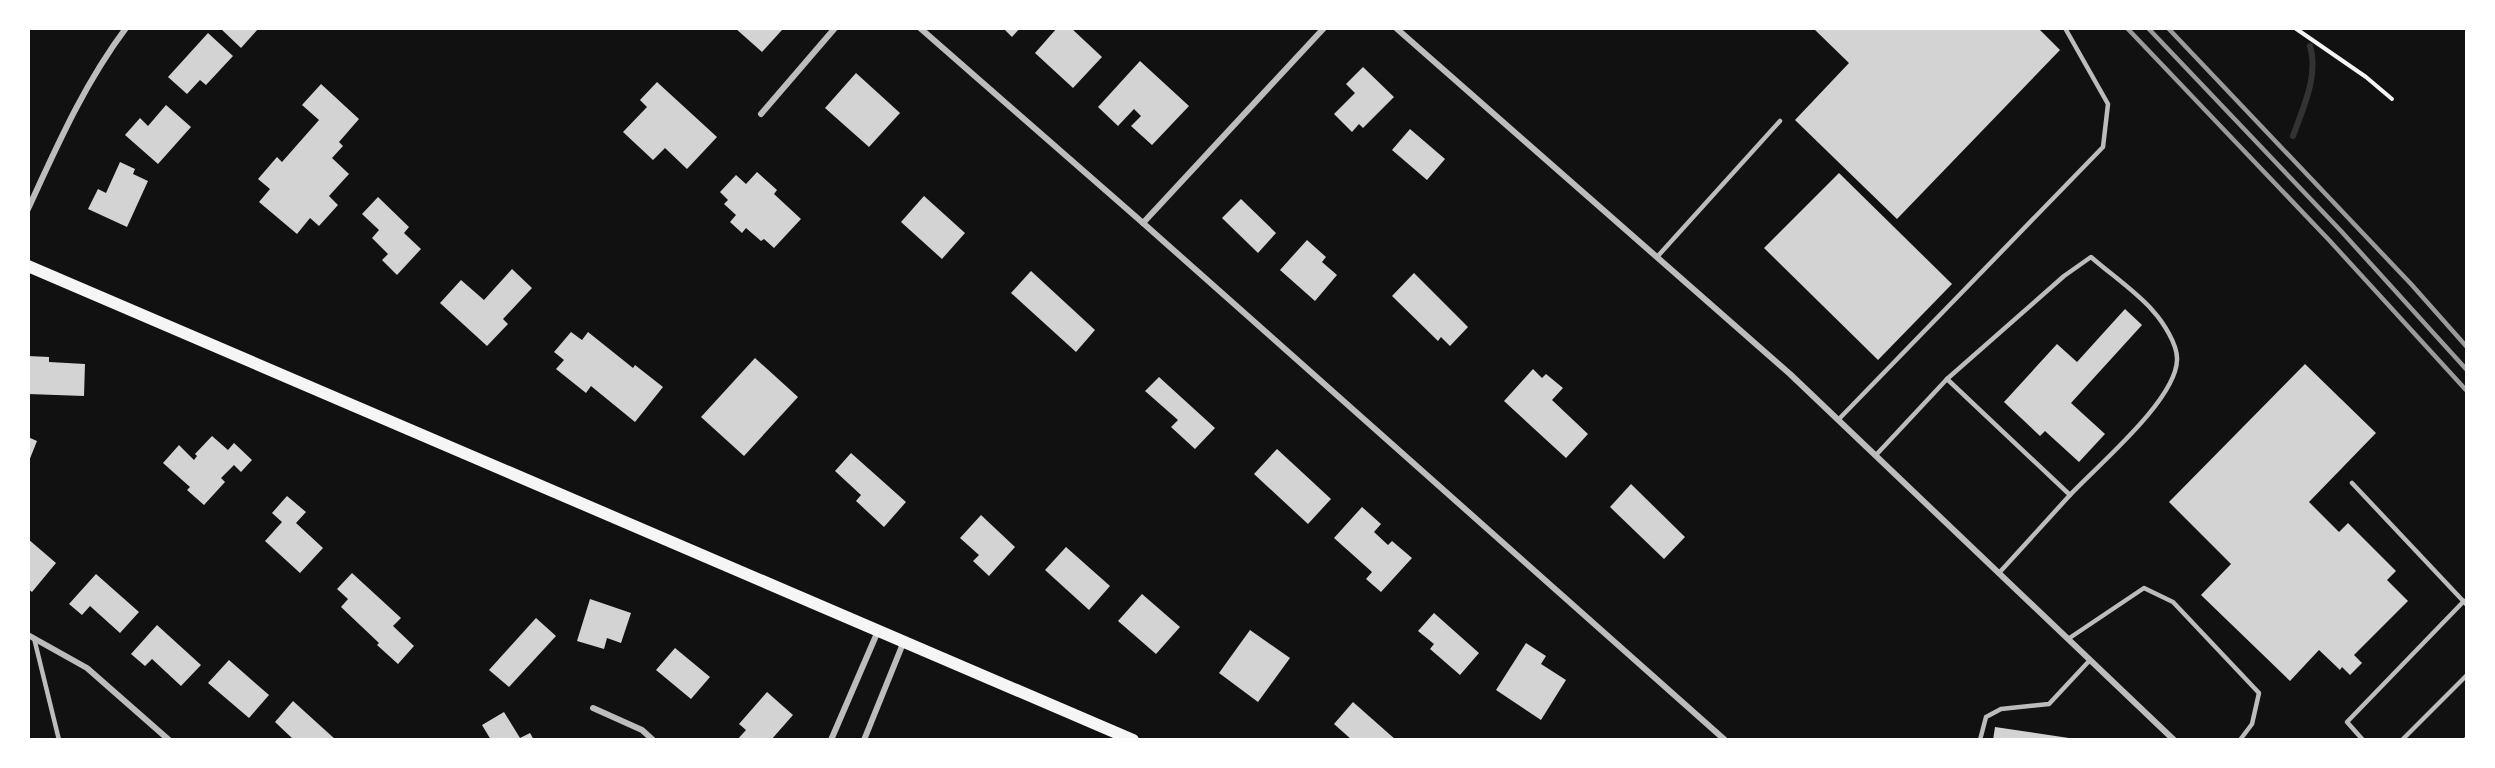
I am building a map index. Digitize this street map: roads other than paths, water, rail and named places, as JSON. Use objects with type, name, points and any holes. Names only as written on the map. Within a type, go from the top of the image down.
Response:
[{"type":"main road","points":[[28,266],[1133,740]]},
{"type":"street","points":[[28,209],[64,129],[107,54],[126,28]]},
{"type":"street","points":[[761,114],[835,28]]},
{"type":"street","points":[[920,28],[1725,740]]},
{"type":"street","points":[[1143,223],[1324,28]]},
{"type":"street","points":[[1400,30],[1790,374],[2174,740]]},
{"type":"street","points":[[831,740],[878,630]]},
{"type":"street","points":[[31,637],[87,668],[170,740]]},
{"type":"street","points":[[864,740],[904,641]]},
{"type":"street","points":[[593,708],[642,730],[653,740]]},
{"type":"lane","points":[[1839,420],[2103,147],[2108,104],[2064,28]]},
{"type":"lane","points":[[1657,257],[1780,121]]},
{"type":"lane","points":[[1876,455],[1947,379],[2064,276],[2091,256],[2153,311],[2173,343],[2178,359],[2172,382],[2153,411],[2070,495],[1999,573]]},
{"type":"lane","points":[[1947,379],[2070,495]]},
{"type":"lane","points":[[2352,483],[2465,603],[2347,722],[2363,740]]},
{"type":"lane","points":[[2068,639],[2144,588],[2173,602],[2259,693],[2252,724],[2240,740]]},
{"type":"lane","points":[[31,637],[59,740]]},
{"type":"lane","points":[[1980,740],[1986,717],[2001,709],[2049,704],[2090,660]]},
{"type":"lane","points":[[2402,740],[2466,676]]},
{"type":"waterway","points":[[2293,136],[2311,80],[2313,68],[2310,46]]},
{"type":"railway","points":[[2127,28],[2329,240],[2466,390]]},
{"type":"railway","points":[[2148,28],[2341,231],[2466,369]]},
{"type":"railway","points":[[2168,28],[2411,284],[2466,346]]}]
